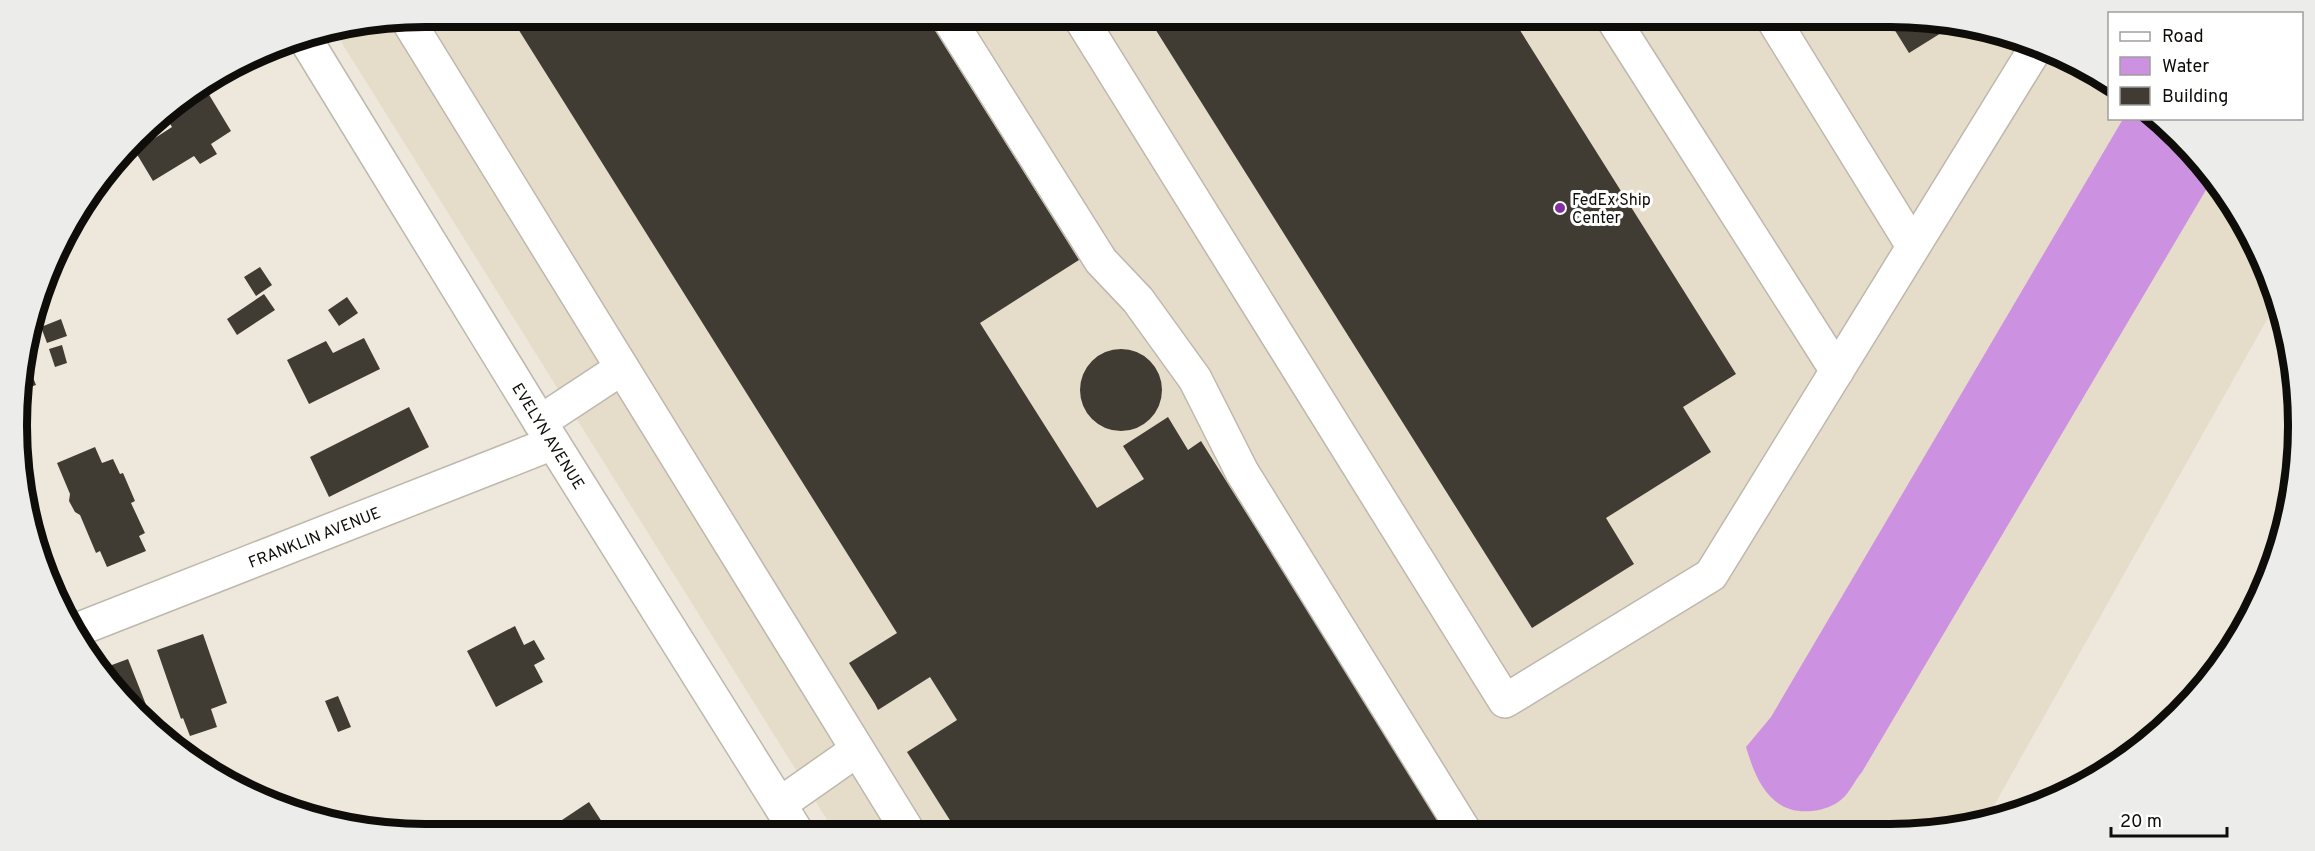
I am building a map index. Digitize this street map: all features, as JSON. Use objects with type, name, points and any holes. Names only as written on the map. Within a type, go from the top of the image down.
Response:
[{"type":"street","points":[[954,27],[1101,261],[1138,300],[1195,379],[1242,472],[1460,824]]},
{"type":"street","points":[[1086,27],[1505,701],[1711,575],[2032,53]]},
{"type":"street","points":[[1618,27],[1837,371]]},
{"type":"street","points":[[1778,27],[1913,246]]},
{"type":"street","points":[[412,28],[903,824]]},
{"type":"street","name":"EVELYN AVENUE","points":[[309,45],[547,433],[792,824]]},
{"type":"street","name":"FRANKLIN AVENUE","points":[[82,628],[547,433],[622,368]]},
{"type":"street","points":[[780,804],[857,750]]},
{"type":"shaded area","points":[[426,27],[1889,27],[1942,30],[1993,41],[2042,57],[2108,92],[2108,120],[2145,120],[2171,144],[2206,183],[2235,226],[2258,273],[2271,312],[1991,810],[1942,821],[1889,824],[830,824],[338,37],[373,30]]},
{"type":"water","points":[[2122,120],[2145,120],[2171,144],[2208,186],[1862,772],[1845,796],[1824,809],[1798,811],[1786,807],[1767,793],[1760,783],[1746,747],[1771,717]]},
{"type":"building","points":[[517,27],[933,27],[1079,260],[980,323],[1097,508],[1144,479],[1123,446],[1168,417],[1188,450],[1201,441],[1442,824],[952,824],[907,752],[957,720],[930,677],[878,710],[849,663],[897,633]]},
{"type":"building","points":[[1154,27],[1518,27],[1736,374],[1683,407],[1711,452],[1606,518],[1634,564],[1532,628]]},
{"type":"building","points":[[1893,27],[1945,31],[1909,53]]},
{"type":"building","points":[[207,92],[231,131],[211,144],[217,154],[200,164],[194,156],[153,181],[136,153],[172,127],[169,122],[165,125]]},
{"type":"building","points":[[260,267],[272,285],[256,296],[244,277]]},
{"type":"building","points":[[264,294],[275,310],[237,335],[227,319]]},
{"type":"building","points":[[347,297],[358,313],[339,326],[328,310]]},
{"type":"building","points":[[61,319],[67,336],[47,343],[41,327]]},
{"type":"building","points":[[364,338],[380,369],[309,404],[287,360],[326,341],[333,353]]},
{"type":"building","points":[[62,345],[67,363],[55,367],[49,349]]},
{"type":"building","points":[[1121,349],[1137,352],[1150,361],[1159,374],[1162,390],[1159,406],[1150,419],[1137,428],[1121,431],[1105,428],[1092,419],[1083,406],[1080,390],[1083,374],[1092,361],[1105,352]]},
{"type":"building","points":[[30,371],[36,385],[29,387]]},
{"type":"building","points":[[409,407],[429,447],[329,497],[310,457]]},
{"type":"building","points":[[95,447],[102,463],[113,459],[120,474],[123,473],[135,501],[131,503],[145,533],[139,536],[146,551],[107,567],[100,551],[96,553],[80,515],[75,512],[69,501],[70,494],[57,463]]},
{"type":"building","points":[[515,626],[524,645],[534,640],[545,659],[534,665],[543,682],[496,707],[467,651]]},
{"type":"building","points":[[203,634],[227,703],[211,709],[217,727],[190,736],[183,718],[181,719],[157,650]]},
{"type":"building","points":[[128,659],[149,711],[126,688],[108,666]]},
{"type":"building","points":[[338,696],[351,727],[338,732],[325,701]]},
{"type":"building","points":[[589,802],[603,824],[556,824]]},
{"type":"place","name":"FedEx Ship Center","points":[[1560,208]]}]
